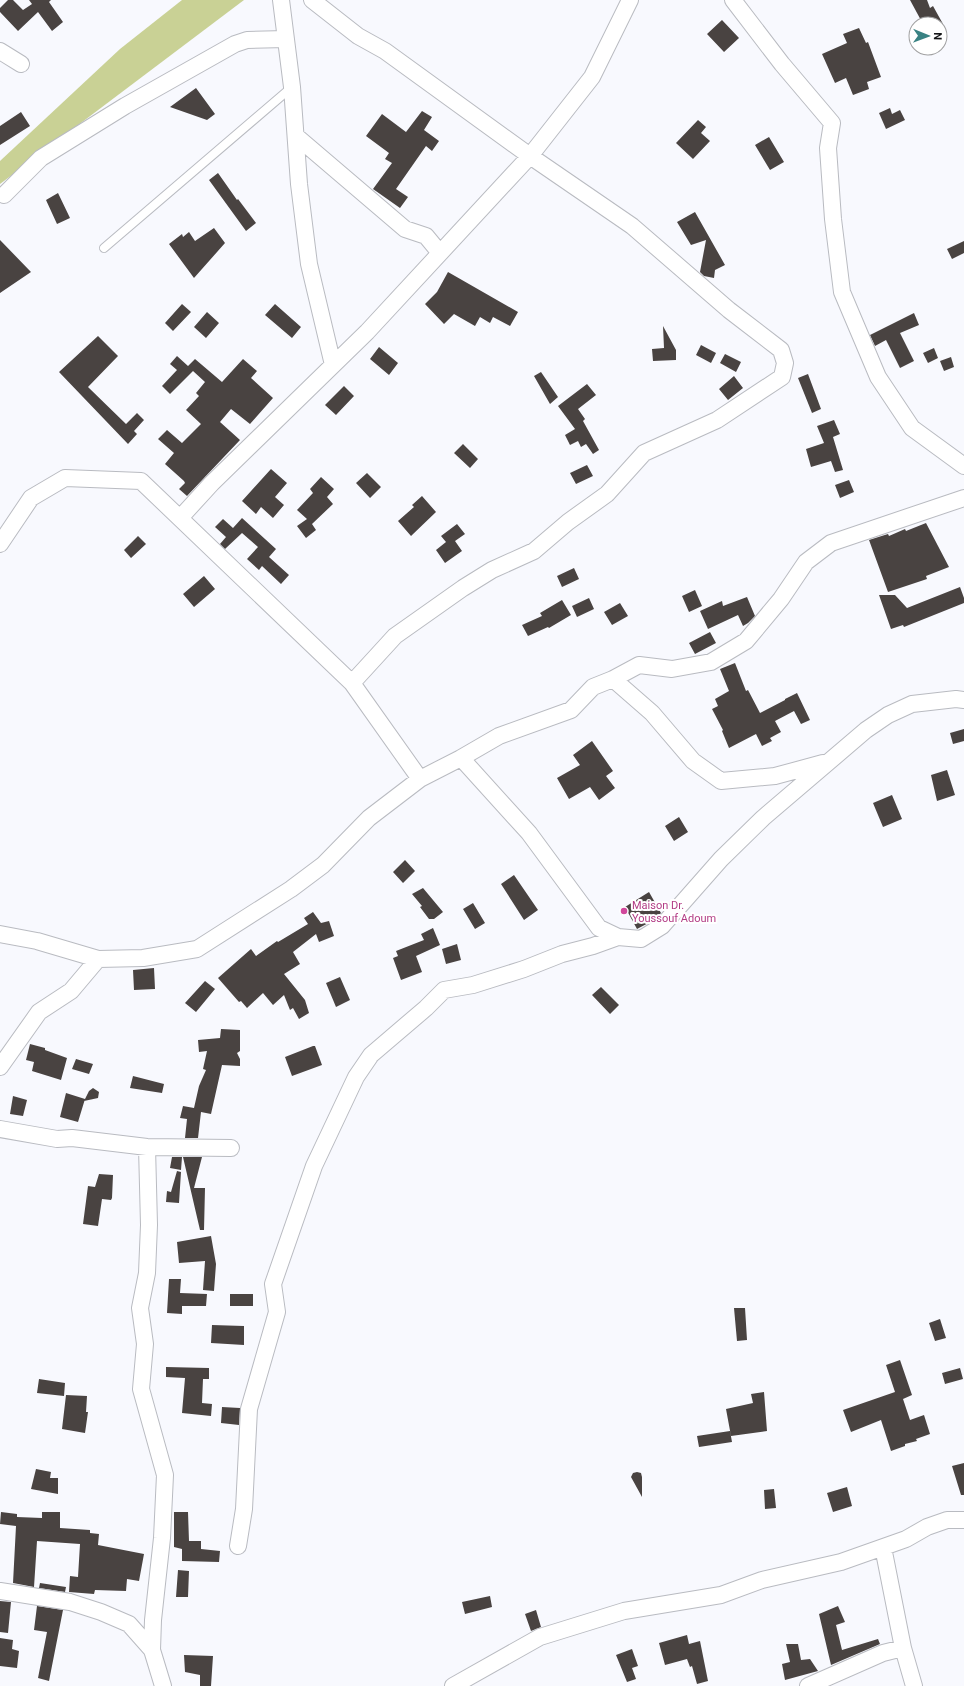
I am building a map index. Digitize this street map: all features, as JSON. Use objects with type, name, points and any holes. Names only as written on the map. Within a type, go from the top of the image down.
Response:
[{"type":"street","points":[[281,0],[292,87],[299,184],[309,264],[333,365]]},
{"type":"street","points":[[312,0],[358,36],[386,51],[530,156],[632,226],[729,310],[781,350],[785,364],[782,377],[717,420],[644,453],[607,494],[568,522],[534,551],[492,570],[395,636],[352,683]]},
{"type":"street","points":[[180,518],[212,483],[367,332],[530,156],[592,77],[630,0]]},
{"type":"street","points":[[733,0],[782,64],[832,123],[828,148],[833,219],[842,292],[878,377],[912,428],[964,466]]},
{"type":"street","points":[[4,194],[41,158],[125,106],[235,44],[247,40],[286,40]]},
{"type":"street","points":[[0,51],[20,64]]},
{"type":"street","points":[[296,136],[405,229],[426,236],[440,253]]},
{"type":"street","points":[[0,544],[31,498],[65,478],[141,481],[352,683],[420,778]]},
{"type":"street","points":[[0,934],[37,941],[98,960],[142,958],[196,949],[291,889],[323,865],[369,818],[420,778],[461,758],[499,736],[571,710],[593,687],[613,679],[639,665],[672,669],[711,662],[746,641],[782,599],[806,562],[831,543],[964,498]]},
{"type":"street","points":[[613,679],[652,713],[693,761],[721,781],[775,776],[827,762]]},
{"type":"street","points":[[461,758],[529,833],[599,928],[618,937],[641,940],[662,926],[721,859],[763,818],[866,730],[888,715],[912,704],[956,699],[964,700]]},
{"type":"street","points":[[238,1546],[244,1509],[249,1409],[277,1312],[273,1284],[314,1166],[356,1077],[371,1055],[426,1008],[444,990],[473,985],[524,969],[562,954],[593,946],[618,937]]},
{"type":"street","points":[[0,1067],[39,1012],[71,991],[98,960]]},
{"type":"street","points":[[0,1129],[57,1139],[72,1138],[147,1147],[231,1148]]},
{"type":"street","points":[[147,1147],[149,1225],[147,1273],[140,1308],[145,1344],[141,1389],[165,1475],[162,1538],[153,1620],[152,1650],[163,1686]]},
{"type":"street","points":[[452,1686],[540,1637],[624,1611],[720,1595],[762,1580],[841,1562],[883,1547],[947,1520],[964,1520]]},
{"type":"street","points":[[883,1547],[903,1648],[914,1686]]},
{"type":"street","points":[[0,1591],[70,1602],[101,1612],[129,1624],[152,1650]]},
{"type":"street","points":[[808,1686],[883,1653],[903,1648]]},
{"type":"lane","points":[[104,248],[292,87]]},
{"type":"green space","points":[[182,0],[244,0],[0,184],[0,161],[120,49]]},
{"type":"building","points":[[8,0],[13,0],[23,10],[32,4],[29,0],[51,0],[49,2],[63,22],[52,31],[38,12],[18,31],[0,12],[0,8]]},
{"type":"building","points":[[910,0],[927,0],[930,8],[933,6],[939,16],[919,16]]},
{"type":"building","points":[[722,20],[739,38],[724,52],[707,34]]},
{"type":"building","points":[[859,28],[866,43],[868,42],[881,77],[867,82],[869,89],[853,95],[846,78],[835,83],[822,54],[847,43],[843,34]]},
{"type":"building","points":[[196,88],[215,114],[207,120],[170,107]]},
{"type":"building","points":[[890,108],[892,114],[900,110],[905,120],[886,129],[879,113]]},
{"type":"building","points":[[422,111],[432,117],[424,130],[439,141],[432,151],[426,146],[396,189],[408,197],[400,208],[373,189],[392,163],[385,159],[389,153],[366,136],[382,114],[406,132]]},
{"type":"building","points":[[21,112],[30,126],[0,145],[0,126]]},
{"type":"building","points":[[698,120],[706,127],[701,133],[710,141],[693,159],[676,143]]},
{"type":"building","points":[[769,137],[784,162],[770,170],[755,145]]},
{"type":"building","points":[[218,173],[237,200],[238,199],[256,223],[246,231],[209,180]]},
{"type":"building","points":[[58,193],[70,218],[57,224],[46,200]]},
{"type":"building","points":[[695,212],[725,265],[715,270],[714,278],[704,276],[700,272],[706,240],[691,245],[677,222]]},
{"type":"building","points":[[214,228],[225,243],[194,278],[169,244],[182,234],[183,237],[189,232],[195,241]]},
{"type":"building","points":[[0,240],[31,272],[0,293]]},
{"type":"building","points":[[964,241],[964,253],[952,259],[947,249]]},
{"type":"building","points":[[448,272],[518,312],[510,326],[493,317],[490,323],[480,317],[475,326],[454,314],[444,324],[425,304],[437,292]]},
{"type":"building","points":[[182,304],[191,312],[173,331],[165,323]]},
{"type":"building","points":[[275,304],[301,327],[292,338],[265,315]]},
{"type":"building","points":[[207,312],[219,323],[206,338],[194,327]]},
{"type":"building","points":[[914,313],[919,325],[900,333],[914,361],[900,368],[886,340],[875,346],[870,335]]},
{"type":"building","points":[[663,326],[676,350],[676,360],[653,361],[652,349],[664,348]]},
{"type":"building","points":[[98,336],[118,356],[88,387],[126,424],[137,413],[144,420],[134,431],[137,434],[128,444],[59,372]]},
{"type":"building","points":[[701,345],[716,353],[711,363],[696,355]]},
{"type":"building","points":[[379,347],[398,363],[389,375],[370,359]]},
{"type":"building","points":[[934,348],[938,358],[928,363],[923,353]]},
{"type":"building","points":[[725,354],[741,362],[736,372],[720,363]]},
{"type":"building","points":[[177,356],[188,366],[195,359],[222,382],[243,359],[257,371],[251,378],[273,398],[250,424],[231,409],[220,422],[240,440],[187,496],[179,489],[185,483],[184,481],[165,464],[174,453],[158,439],[167,430],[182,443],[201,424],[186,410],[199,396],[196,393],[205,382],[193,371],[170,394],[162,386],[177,370],[170,364]]},
{"type":"building","points":[[951,357],[954,367],[944,371],[940,361]]},
{"type":"building","points":[[541,372],[558,397],[550,404],[534,376]]},
{"type":"building","points":[[808,374],[821,409],[812,413],[798,378]]},
{"type":"building","points":[[734,376],[743,388],[728,400],[719,389]]},
{"type":"building","points":[[587,384],[596,395],[578,409],[585,419],[583,421],[599,450],[593,454],[586,444],[581,447],[578,441],[570,445],[565,435],[575,429],[558,406]]},
{"type":"building","points":[[344,386],[354,396],[336,415],[325,405]]},
{"type":"building","points":[[834,420],[840,434],[833,437],[843,470],[835,472],[831,461],[811,467],[806,449],[824,443],[817,426]]},
{"type":"building","points":[[463,444],[478,459],[470,468],[454,453]]},
{"type":"building","points":[[587,465],[593,476],[576,484],[570,473]]},
{"type":"building","points":[[271,469],[287,483],[275,497],[284,505],[273,518],[261,507],[256,514],[242,501]]},
{"type":"building","points":[[367,473],[381,487],[370,498],[356,483]]},
{"type":"building","points":[[321,477],[334,489],[327,497],[333,504],[312,524],[316,530],[306,538],[297,526],[307,519],[297,510],[313,493],[310,489]]},
{"type":"building","points":[[849,480],[854,492],[840,498],[835,485]]},
{"type":"building","points":[[422,496],[436,512],[411,536],[398,521],[414,507],[412,505]]},
{"type":"building","points":[[242,518],[276,549],[269,557],[289,575],[281,584],[262,566],[259,570],[247,559],[258,547],[242,533],[225,549],[220,544],[226,537],[215,527],[223,519],[233,528]]},
{"type":"building","points":[[926,523],[949,567],[926,576],[927,579],[888,592],[869,540],[888,534],[889,536],[905,529],[906,531]]},
{"type":"building","points":[[457,524],[465,534],[455,541],[462,551],[445,563],[436,550],[446,542],[441,536]]},
{"type":"building","points":[[138,536],[146,544],[131,558],[124,550]]},
{"type":"building","points":[[574,568],[579,579],[562,587],[557,576]]},
{"type":"building","points":[[204,576],[215,589],[194,607],[183,594]]},
{"type":"building","points":[[960,587],[964,598],[964,603],[904,627],[903,625],[891,629],[879,595],[895,595],[907,608]]},
{"type":"building","points":[[695,590],[702,606],[689,612],[682,596]]},
{"type":"building","points":[[747,597],[755,616],[748,623],[743,626],[738,615],[708,629],[700,611],[722,601],[723,606]]},
{"type":"building","points":[[589,598],[594,609],[577,617],[572,606]]},
{"type":"building","points":[[562,600],[571,615],[549,628],[548,627],[528,636],[522,625],[542,616],[540,613]]},
{"type":"building","points":[[620,603],[628,616],[612,625],[604,612]]},
{"type":"building","points":[[710,632],[716,643],[695,654],[689,643]]},
{"type":"building","points":[[735,663],[746,691],[748,690],[760,713],[797,693],[810,720],[801,724],[794,711],[775,721],[781,732],[770,738],[772,741],[762,746],[756,734],[729,748],[722,731],[723,730],[712,709],[718,706],[715,699],[729,691],[720,669]]},
{"type":"building","points":[[964,729],[964,741],[953,744],[950,733]]},
{"type":"building","points":[[592,741],[613,771],[606,776],[615,788],[599,800],[590,787],[569,799],[557,778],[580,765],[573,755]]},
{"type":"building","points":[[947,770],[955,795],[937,801],[931,775]]},
{"type":"building","points":[[892,795],[902,819],[883,827],[873,803]]},
{"type":"building","points":[[679,817],[688,832],[674,841],[665,826]]},
{"type":"building","points":[[405,860],[415,871],[403,883],[393,872]]},
{"type":"building","points":[[514,875],[538,910],[524,920],[501,884]]},
{"type":"building","points":[[423,888],[443,912],[434,919],[429,919],[420,907],[422,906],[412,894]]},
{"type":"building","points":[[649,892],[661,913],[656,919],[637,929],[625,907]]},
{"type":"building","points":[[473,903],[485,923],[475,929],[463,909]]},
{"type":"building","points":[[313,912],[321,923],[329,921],[334,936],[319,942],[316,934],[293,952],[300,964],[284,974],[305,1000],[309,1013],[299,1019],[293,1008],[290,1010],[284,995],[273,1005],[263,993],[247,1008],[241,1001],[239,1002],[218,978],[251,949],[256,956],[277,941],[278,942],[308,924],[304,918]]},
{"type":"building","points":[[433,928],[440,945],[416,956],[422,972],[401,980],[393,958],[398,956],[396,951],[424,940],[421,934]]},
{"type":"building","points":[[457,944],[461,960],[446,964],[442,949]]},
{"type":"building","points":[[154,968],[155,989],[134,990],[133,970]]},
{"type":"building","points":[[340,977],[350,1000],[336,1007],[326,983]]},
{"type":"building","points":[[205,981],[215,989],[196,1012],[185,1003]]},
{"type":"building","points":[[601,987],[619,1005],[610,1014],[592,995]]},
{"type":"building","points":[[221,1029],[240,1030],[240,1051],[237,1053],[240,1059],[240,1066],[222,1065],[211,1114],[201,1112],[198,1138],[185,1138],[187,1119],[180,1118],[183,1106],[194,1108],[199,1086],[206,1070],[203,1069],[207,1051],[199,1052],[198,1040],[220,1038]]},
{"type":"building","points":[[30,1044],[45,1048],[45,1050],[67,1058],[61,1080],[32,1071],[34,1062],[26,1060]]},
{"type":"building","points":[[315,1046],[322,1065],[292,1076],[285,1057]]},
{"type":"building","points":[[76,1059],[93,1064],[89,1074],[72,1069]]},
{"type":"building","points":[[133,1076],[164,1084],[162,1093],[130,1088]]},
{"type":"building","points":[[93,1088],[99,1092],[98,1098],[84,1101],[89,1091]]},
{"type":"building","points":[[66,1093],[85,1099],[78,1122],[60,1117]]},
{"type":"building","points":[[13,1096],[27,1100],[23,1116],[10,1114]]},
{"type":"building","points":[[172,1157],[182,1157],[181,1170],[170,1168]]},
{"type":"building","points":[[183,1157],[202,1157],[194,1188],[205,1188],[204,1230],[200,1230]]},
{"type":"building","points":[[177,1171],[181,1172],[179,1203],[166,1202],[167,1191],[171,1192]]},
{"type":"building","points":[[99,1174],[113,1175],[112,1198],[111,1200],[102,1199],[98,1226],[83,1224],[88,1186],[95,1187]]},
{"type":"building","points":[[211,1236],[216,1264],[214,1291],[203,1290],[205,1261],[179,1263],[177,1242]]},
{"type":"building","points":[[169,1279],[181,1279],[180,1293],[207,1294],[206,1306],[182,1306],[182,1314],[167,1313]]},
{"type":"building","points":[[230,1294],[253,1294],[253,1306],[230,1306]]},
{"type":"building","points":[[734,1308],[745,1308],[747,1340],[737,1341]]},
{"type":"building","points":[[940,1319],[946,1338],[935,1341],[929,1323]]},
{"type":"building","points":[[212,1325],[244,1326],[244,1345],[211,1343]]},
{"type":"building","points":[[900,1360],[912,1395],[903,1399],[910,1420],[924,1415],[930,1434],[916,1439],[917,1441],[905,1444],[905,1446],[891,1451],[881,1420],[851,1432],[843,1410],[895,1392],[886,1365]]},
{"type":"building","points":[[166,1367],[209,1368],[209,1379],[203,1379],[202,1403],[212,1404],[211,1416],[182,1413],[185,1378],[166,1377]]},
{"type":"building","points":[[960,1368],[963,1379],[945,1384],[942,1373]]},
{"type":"building","points":[[39,1379],[65,1383],[64,1396],[37,1393]]},
{"type":"building","points":[[764,1392],[767,1431],[731,1436],[726,1409],[753,1403],[751,1394]]},
{"type":"building","points":[[66,1395],[87,1396],[86,1412],[88,1412],[85,1433],[62,1429]]},
{"type":"building","points":[[222,1407],[240,1408],[239,1425],[221,1423]]},
{"type":"building","points":[[730,1431],[732,1442],[699,1447],[697,1436]]},
{"type":"building","points":[[964,1463],[964,1495],[961,1495],[952,1466]]},
{"type":"building","points":[[36,1469],[51,1472],[50,1478],[58,1478],[58,1494],[31,1489]]},
{"type":"building","points":[[633,1473],[641,1473],[642,1477],[642,1497],[631,1477]]},
{"type":"building","points":[[847,1487],[852,1506],[833,1512],[827,1493]]},
{"type":"building","points":[[774,1489],[776,1508],[765,1509],[764,1490]]},
{"type":"building","points":[[1,1512],[17,1514],[17,1517],[42,1518],[42,1512],[60,1512],[60,1528],[90,1530],[90,1533],[99,1534],[98,1545],[144,1554],[139,1581],[127,1579],[126,1591],[95,1590],[94,1594],[69,1592],[70,1576],[78,1577],[80,1544],[37,1541],[34,1587],[13,1583],[16,1526],[0,1524]]},
{"type":"building","points":[[174,1512],[188,1512],[189,1541],[201,1541],[201,1549],[220,1551],[219,1562],[182,1561],[182,1549],[174,1547]]},
{"type":"building","points":[[178,1570],[189,1571],[188,1597],[176,1597]]},
{"type":"building","points":[[40,1583],[66,1587],[65,1592],[39,1588]]},
{"type":"building","points":[[490,1596],[492,1607],[465,1614],[462,1602]]},
{"type":"building","points":[[0,1601],[11,1602],[8,1633],[0,1632]]},
{"type":"building","points":[[37,1606],[63,1610],[49,1681],[38,1678],[47,1632],[34,1630]]},
{"type":"building","points":[[838,1606],[845,1622],[836,1625],[842,1650],[878,1639],[880,1644],[831,1665],[819,1614]]},
{"type":"building","points":[[536,1610],[541,1627],[531,1631],[525,1614]]},
{"type":"building","points":[[687,1635],[689,1644],[700,1641],[708,1681],[697,1684],[692,1666],[690,1667],[687,1659],[665,1665],[659,1643]]},
{"type":"building","points":[[0,1638],[13,1640],[12,1649],[19,1651],[17,1668],[0,1666]]},
{"type":"building","points":[[786,1644],[798,1644],[801,1660],[810,1659],[818,1671],[785,1680],[782,1664],[790,1662]]},
{"type":"building","points":[[632,1649],[638,1666],[632,1668],[636,1679],[627,1682],[616,1655]]},
{"type":"building","points":[[184,1655],[213,1656],[211,1686],[200,1686],[200,1675],[185,1672]]},
{"type":"place","name":"Maison Dr. Youssouf Adoum","points":[[624,911]]}]
